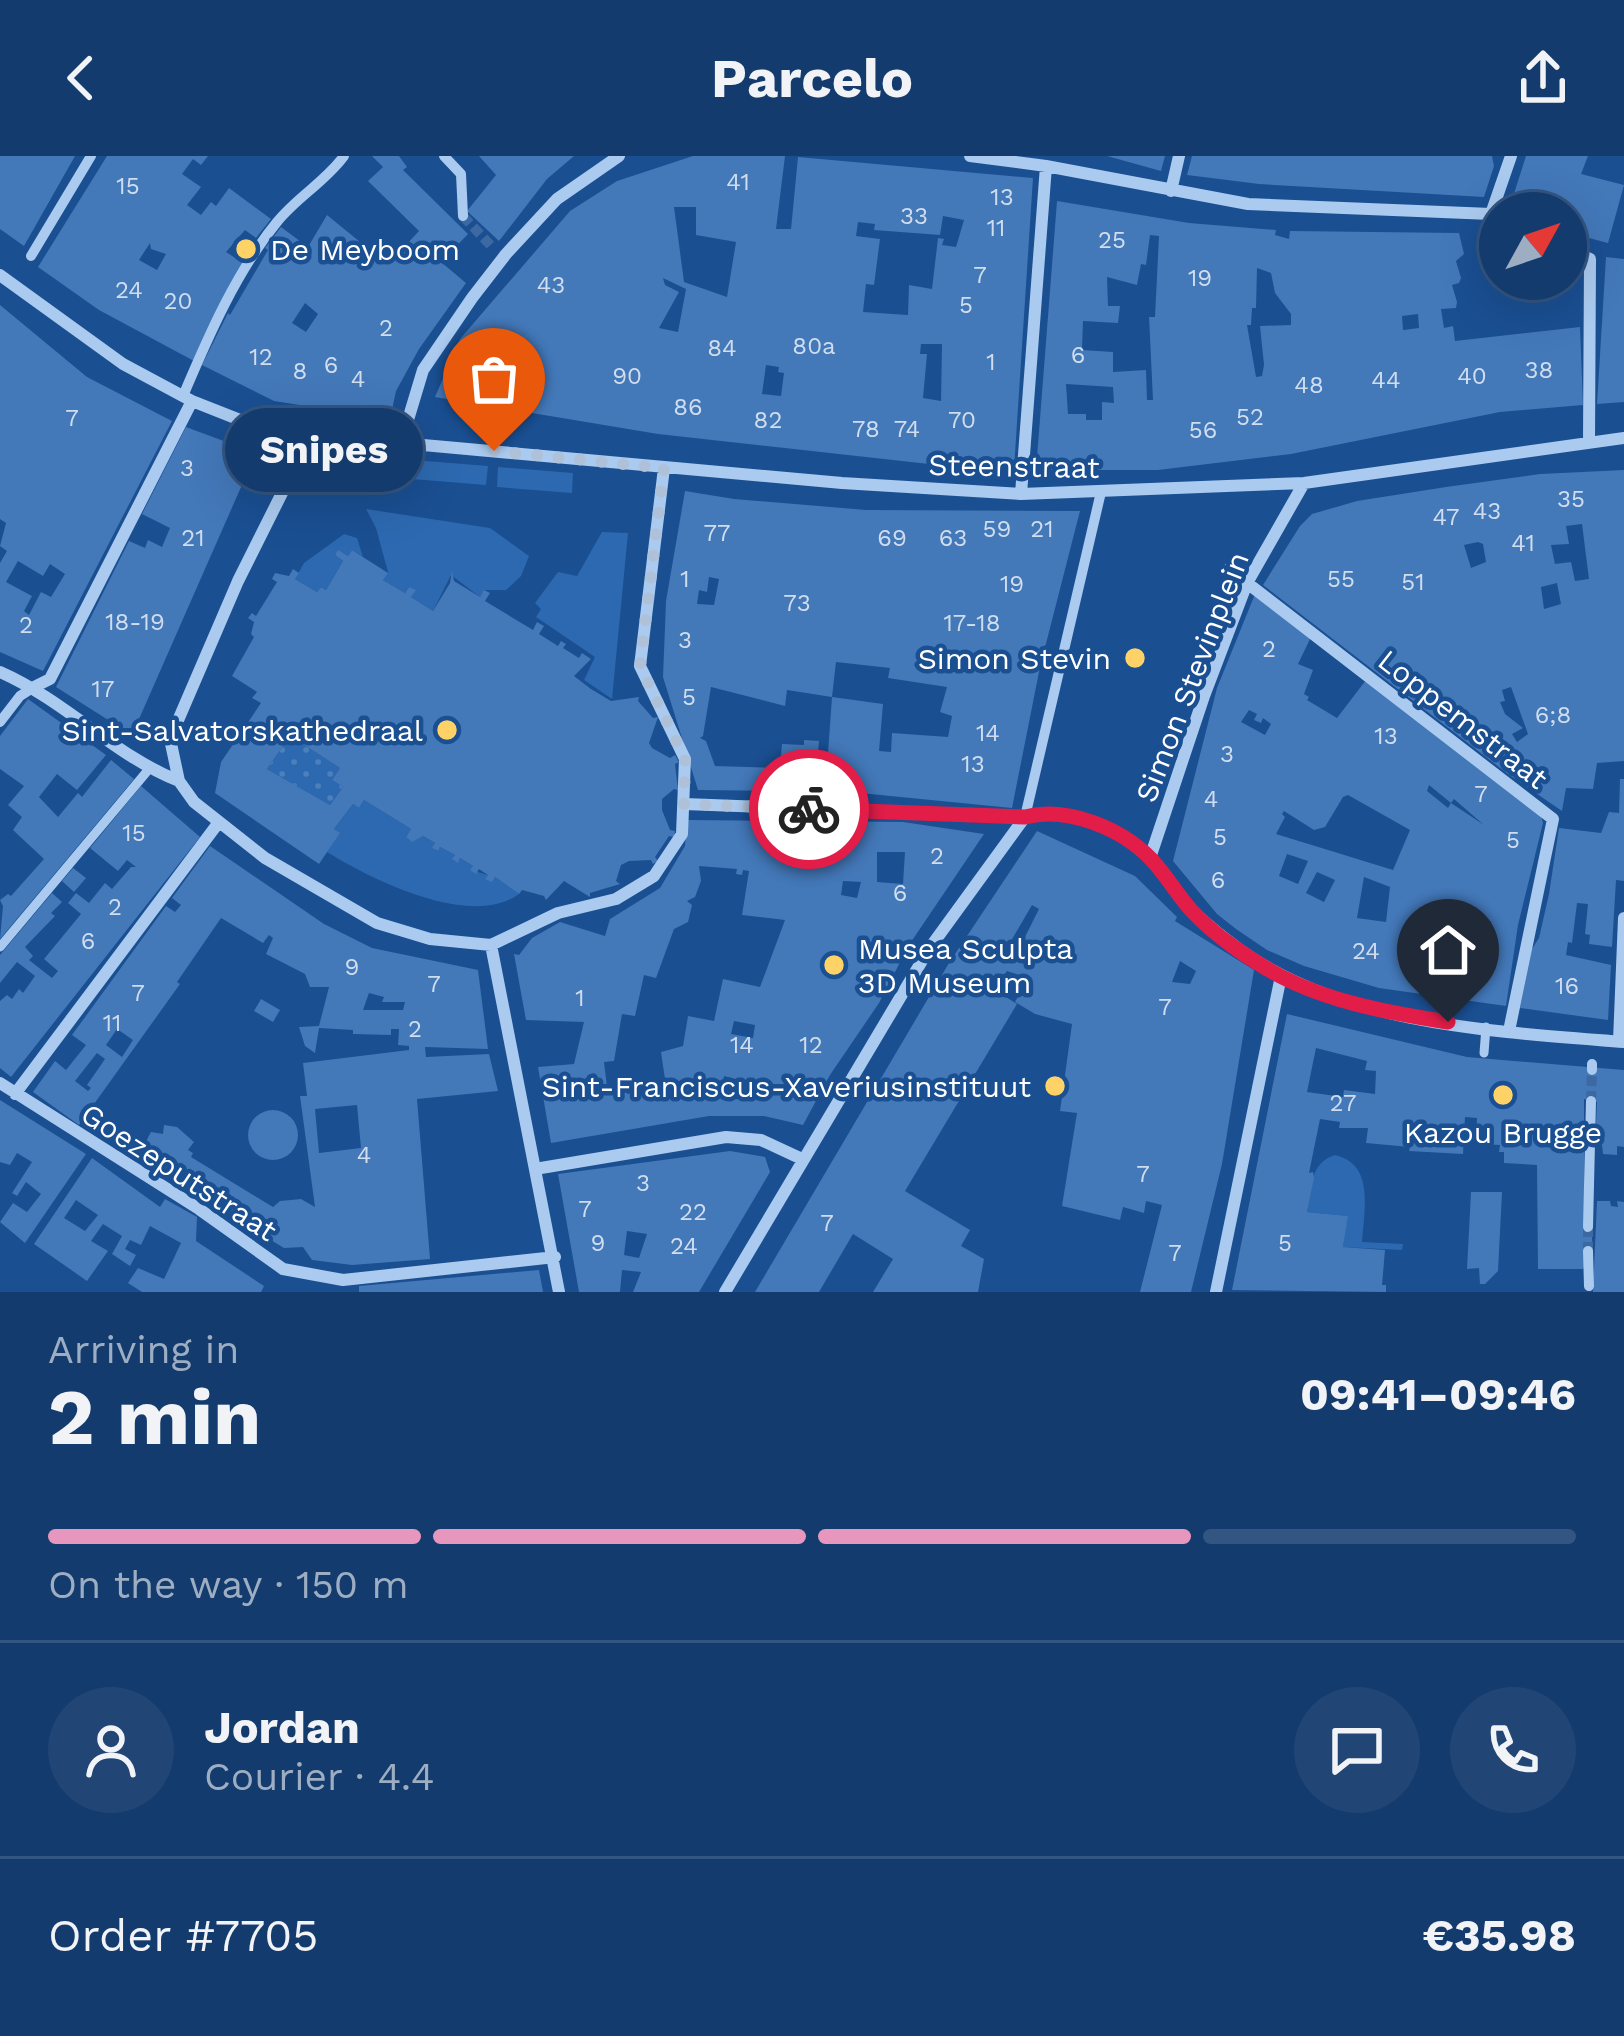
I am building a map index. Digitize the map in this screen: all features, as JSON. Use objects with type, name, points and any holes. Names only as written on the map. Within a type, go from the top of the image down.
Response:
[{"type":"street","points":[[31,256],[91,156]]},
{"type":"street","points":[[0,722],[20,696],[50,679],[259,246],[282,216],[329,176],[344,156]]},
{"type":"street","points":[[444,156],[460,175],[463,216]]},
{"type":"street","points":[[401,443],[424,370],[500,251],[557,199],[619,156]]},
{"type":"street","points":[[970,156],[1248,204],[1479,215]]},
{"type":"street","points":[[1171,191],[1179,156]]},
{"type":"street","points":[[1502,192],[1511,156]]},
{"type":"street","points":[[1021,494],[1046,166]]},
{"type":"street","points":[[1587,258],[1589,441]]},
{"type":"street","points":[[0,275],[123,364],[290,445],[297,463],[238,581],[170,739],[179,781],[194,802],[310,888],[377,923],[430,939],[491,945],[558,913],[616,898],[654,876],[682,834],[685,759],[640,666],[664,468]]},
{"type":"street","name":"Steenstraat","points":[[290,445],[401,443],[1021,494],[1304,483],[1624,438]]},
{"type":"street","name":"Simon Stevinplein","points":[[684,804],[1025,817],[1053,813],[1122,836],[1150,858],[1247,583],[1304,483]]},
{"type":"street","points":[[725,1292],[928,949],[1025,817],[1102,492]]},
{"type":"street","name":"Loppemstraat","points":[[1229,569],[1553,819],[1510,1031]]},
{"type":"street","points":[[0,672],[34,687],[149,769],[179,781]]},
{"type":"street","points":[[15,1094],[219,822]]},
{"type":"street","points":[[1150,858],[1193,912],[1281,976],[1372,1010],[1510,1031],[1622,1041],[1624,918]]},
{"type":"street","points":[[491,945],[559,1292]]},
{"type":"street","points":[[1216,1292],[1281,976]]},
{"type":"street","name":"Goezeputstraat","points":[[0,1083],[199,1209],[283,1269],[343,1280],[555,1257]]},
{"type":"street","points":[[1588,1227],[1591,1101]]},
{"type":"street","points":[[535,1169],[726,1137],[761,1140],[802,1159]]},
{"type":"street","points":[[1588,1251],[1588,1286]]},
{"type":"lane","points":[[0,947],[149,769]]},
{"type":"lane","points":[[1484,1053],[1486,1027]]},
{"type":"shaded area","points":[[413,460],[488,466],[486,485],[412,479]]},
{"type":"shaded area","points":[[498,467],[573,473],[572,493],[497,487]]},
{"type":"shaded area","points":[[366,509],[490,528],[529,556],[521,576],[506,590],[485,590],[480,597],[451,575],[433,611],[411,597],[415,590],[409,587],[405,593],[383,580],[388,572]]},
{"type":"shaded area","points":[[602,532],[628,533],[612,699],[584,680],[595,657],[536,617],[541,609],[535,603],[558,572],[577,576]]},
{"type":"shaded area","points":[[344,534],[357,538],[363,557],[352,550],[348,556],[338,551],[335,555],[343,561],[326,590],[321,587],[317,592],[295,579],[304,563]]},
{"type":"shaded area","points":[[290,736],[340,768],[332,780],[343,787],[330,805],[267,769]]},
{"type":"shaded area","points":[[364,800],[411,829],[406,837],[411,841],[423,836],[435,843],[437,851],[440,847],[455,855],[453,860],[460,858],[473,866],[471,870],[488,875],[486,879],[495,877],[519,894],[499,903],[449,903],[395,887],[327,852],[339,833],[334,829],[353,804],[359,808]]},
{"type":"shaded area","points":[[1335,1155],[1348,1160],[1362,1178],[1362,1242],[1403,1244],[1402,1250],[1343,1247],[1347,1216],[1307,1212],[1316,1170]]},
{"type":"building","points":[[0,156],[75,156],[24,246],[0,229]]},
{"type":"building","points":[[107,156],[208,156],[201,165],[193,159],[182,174],[201,187],[187,205],[201,215],[211,202],[216,206],[229,188],[271,219],[256,238],[245,230],[226,252],[243,263],[194,361],[99,310],[38,267]],"holes":[[[150,243],[151,249],[166,254],[157,270],[139,260]]]},
{"type":"building","points":[[372,156],[399,156],[407,167],[403,170],[468,234],[441,262],[466,283],[419,349],[396,391],[390,419],[274,401],[202,365],[281,227],[308,247],[327,215],[376,255],[380,250],[391,261],[419,231],[368,181],[383,167]],"holes":[[[305,303],[318,314],[306,332],[292,323]]]},
{"type":"building","points":[[479,156],[574,156],[547,179],[499,241],[467,211],[496,175]]},
{"type":"building","points":[[693,156],[785,156],[776,229],[791,229],[798,157],[1033,178],[1014,469],[658,434],[435,397],[460,339],[570,211],[617,181]],"holes":[[[674,207],[696,207],[696,235],[736,242],[727,297],[684,282]],[[943,216],[964,220],[956,247],[942,245],[944,239],[938,238],[932,289],[909,285],[908,315],[863,312],[866,284],[874,285],[880,239],[856,236],[858,222],[875,224],[874,230],[940,235]],[[663,278],[686,289],[678,332],[659,328],[679,292],[665,285]],[[921,344],[942,344],[941,401],[923,398],[927,354],[920,354]],[[766,365],[784,373],[781,396],[762,394]]]},
{"type":"building","points":[[1107,156],[1165,156],[1161,171]]},
{"type":"building","points":[[1192,156],[1492,156],[1494,166],[1486,192],[1479,192],[1479,197],[1259,184],[1187,175]]},
{"type":"building","points":[[1526,156],[1588,156],[1581,174],[1624,185],[1608,243],[1587,238],[1587,192],[1515,192]]},
{"type":"building","points":[[1057,201],[1189,223],[1276,230],[1275,235],[1289,239],[1290,231],[1459,233],[1464,254],[1456,261],[1461,278],[1452,285],[1456,308],[1441,309],[1444,328],[1453,326],[1455,341],[1580,327],[1583,405],[1500,412],[1291,454],[1158,470],[1036,470]],"holes":[[[1150,235],[1159,236],[1155,317],[1149,317],[1153,400],[1147,400],[1146,370],[1113,372],[1113,352],[1082,350],[1083,321],[1118,323],[1120,306],[1108,306],[1107,277],[1137,285],[1141,264],[1146,265]],[[1257,268],[1271,273],[1275,293],[1291,314],[1291,325],[1260,326],[1264,365],[1262,376],[1256,377],[1247,325],[1256,308]],[[1418,314],[1419,328],[1403,330],[1402,316]],[[1066,384],[1113,387],[1114,403],[1102,402],[1102,420],[1068,414]]]},
{"type":"building","points":[[1606,257],[1624,259],[1624,402],[1597,404]]},
{"type":"building","points":[[0,305],[87,377],[172,421],[43,671],[0,652],[0,563],[7,551],[0,546],[6,523],[0,519]],"holes":[[[18,561],[43,576],[50,564],[65,574],[51,597],[41,592],[29,615],[24,611],[32,596],[6,582]]]},
{"type":"building","points":[[186,427],[256,453],[132,735],[56,687],[129,541],[145,548],[148,540],[162,547],[170,528],[142,514]]},
{"type":"building","points":[[1624,470],[1624,761],[1597,763],[1593,789],[1566,788],[1562,811],[1263,585],[1312,514],[1357,501],[1540,474]],"holes":[[[1582,524],[1589,579],[1575,581],[1571,562],[1555,564],[1551,545],[1569,544],[1566,526]],[[1483,544],[1486,562],[1471,568],[1464,545]],[[1557,583],[1561,604],[1544,609],[1541,587]],[[1511,687],[1528,734],[1517,742],[1512,734],[1523,728],[1505,714],[1502,690]]]},
{"type":"building","points":[[685,491],[866,510],[1080,511],[1040,667],[1012,808],[850,792],[698,790],[663,677],[666,601]],"holes":[[[709,577],[719,579],[714,605],[697,604],[699,590],[707,592]],[[836,662],[890,668],[888,678],[947,687],[940,712],[952,716],[948,737],[892,733],[891,752],[879,751],[883,704],[832,697]],[[711,687],[785,706],[787,690],[832,697],[828,753],[818,752],[819,741],[804,740],[804,745],[782,744],[780,768],[715,766],[706,741],[700,738]]]},
{"type":"building","name":"Sint-Salvatorskathedraal","points":[[338,550],[348,556],[352,550],[388,573],[383,580],[405,593],[409,587],[416,590],[411,597],[433,611],[452,571],[454,581],[480,597],[484,590],[490,593],[485,601],[533,630],[537,622],[544,626],[539,634],[558,646],[561,641],[566,644],[563,648],[579,658],[582,653],[591,659],[574,676],[591,689],[611,701],[639,697],[653,718],[658,717],[649,743],[652,748],[670,758],[675,755],[679,762],[675,764],[678,790],[662,799],[674,837],[669,836],[655,857],[658,861],[621,865],[616,881],[620,884],[590,893],[590,897],[564,881],[546,900],[522,890],[519,894],[495,877],[492,882],[485,879],[488,875],[479,869],[476,874],[470,870],[473,866],[460,858],[458,863],[452,859],[455,855],[440,847],[438,851],[432,848],[435,843],[423,836],[412,842],[406,837],[411,829],[364,800],[359,808],[353,804],[334,829],[340,833],[319,864],[215,793],[221,762],[261,703],[252,698],[257,692],[232,676],[254,637],[254,622],[248,618],[252,613],[256,616],[277,582],[272,579],[275,573],[289,576],[293,569],[299,573],[295,579],[317,592],[321,587],[326,590],[343,561],[335,555]],"holes":[[[290,736],[340,768],[332,780],[343,787],[330,805],[267,769]]]},
{"type":"building","points":[[1255,594],[1311,637],[1298,664],[1313,670],[1304,694],[1307,700],[1337,718],[1366,680],[1541,816],[1506,1006],[1379,988],[1304,966],[1267,950],[1217,914],[1173,861],[1217,688]],"holes":[[[1249,710],[1257,714],[1254,720],[1261,723],[1263,718],[1271,724],[1265,735],[1241,722]],[[1429,785],[1451,803],[1448,808],[1427,791]],[[1348,795],[1410,830],[1393,870],[1276,834],[1284,811],[1314,830],[1325,827]],[[1454,799],[1484,825],[1451,803]],[[1287,854],[1308,861],[1298,884],[1279,876]],[[1317,872],[1335,880],[1324,902],[1306,893]],[[1364,877],[1390,887],[1386,922],[1357,918]],[[1491,921],[1488,948],[1457,944],[1464,929],[1475,931],[1475,923]]]},
{"type":"building","points":[[28,699],[106,755],[77,790],[57,774],[39,797],[58,817],[78,793],[82,797],[111,760],[134,779],[0,939],[0,900],[11,896],[44,859],[13,830],[22,817],[8,805],[24,786],[0,769],[0,736]]},
{"type":"building","points":[[1620,779],[1624,779],[1624,881],[1616,880],[1612,947],[1589,944],[1590,935],[1585,934],[1588,904],[1577,903],[1566,955],[1611,965],[1608,1020],[1520,1008],[1549,894],[1559,828],[1601,833],[1609,812],[1619,813]]},
{"type":"building","points":[[141,786],[200,837],[11,1077],[0,1068],[0,1001],[7,995],[12,999],[19,989],[23,993],[35,976],[17,962],[0,983],[0,955],[52,893],[62,902],[51,913],[55,916],[25,947],[33,956],[29,960],[52,978],[58,971],[44,959],[81,914],[68,903],[76,893],[89,903],[105,883],[112,889],[136,867],[127,860],[118,871],[90,848]]},
{"type":"building","points":[[687,820],[903,822],[984,834],[909,945],[803,1125],[764,1116],[709,1116],[551,1143],[538,1067],[574,1064],[584,1022],[526,1020],[514,954],[519,955],[532,938],[560,922],[605,936],[610,919],[660,888],[685,846]],"holes":[[[877,852],[905,852],[903,884],[877,882]],[[699,866],[737,869],[736,874],[742,875],[743,870],[749,871],[742,915],[785,920],[760,987],[723,979],[714,1021],[688,1016],[683,1046],[661,1052],[666,1086],[627,1094],[626,1085],[607,1087],[604,1062],[614,1061],[622,1014],[635,1016],[644,975],[656,978],[674,929],[688,922],[692,905],[687,901],[695,897],[701,881]],[[843,881],[861,882],[857,898],[841,895]],[[734,1021],[755,1025],[753,1038],[731,1034]],[[724,1076],[743,1081],[740,1099],[722,1099]]]},
{"type":"building","name":"Sint-Franciscus-Xaveriusinstituut","points":[[1037,831],[1135,876],[1177,917],[1175,921],[1254,970],[1222,1164],[1191,1292],[1140,1292],[1162,1205],[1146,1201],[1144,1213],[1123,1207],[1120,1220],[1062,1206],[1077,1113],[1060,1111],[1072,1024],[1035,1014],[1015,1002],[1028,978],[1007,971],[995,990],[1017,1004],[905,1191],[970,1230],[961,1246],[984,1259],[978,1292],[873,1292],[893,1259],[853,1234],[819,1292],[755,1292],[949,963]],"holes":[[[1032,905],[1039,909],[1014,959],[1004,953]],[[1180,961],[1196,971],[1190,984],[1172,982]]]},
{"type":"building","points":[[210,846],[324,924],[372,948],[478,970],[488,1049],[425,1047],[426,1057],[489,1054],[498,1091],[417,1099],[430,1259],[352,1265],[312,1260],[303,1247],[284,1248],[137,1158],[151,1132],[163,1134],[164,1125],[177,1127],[194,1142],[188,1150],[191,1157],[273,1207],[280,1201],[301,1199],[315,1207],[300,1096],[307,1096],[303,1063],[409,1050],[409,1046],[398,1045],[399,1029],[391,1029],[391,1035],[319,1028],[315,1053],[305,1046],[299,1027],[319,1026],[329,987],[310,987],[305,974],[266,954],[273,938],[269,935],[263,943],[221,918],[79,1125],[33,1092],[55,1061],[66,1070],[86,1045],[72,1035],[166,906],[175,912],[181,905],[172,898]],"holes":[[[369,993],[384,997],[382,1002],[405,1002],[403,1010],[363,1010]],[[117,1029],[133,1040],[122,1057],[106,1045]],[[97,1053],[105,1059],[87,1085],[88,1091],[75,1081]],[[357,1105],[361,1148],[319,1153],[315,1109]]]},
{"type":"building","points":[[73,868],[86,878],[74,892],[62,881]]},
{"type":"building","points":[[261,999],[280,1010],[273,1022],[254,1011]]},
{"type":"building","points":[[1287,1014],[1467,1057],[1624,1070],[1624,1147],[1617,1146],[1617,1155],[1603,1154],[1602,1145],[1595,1147],[1597,1102],[1584,1099],[1584,1227],[1591,1227],[1593,1250],[1583,1269],[1538,1269],[1537,1165],[1504,1163],[1500,1145],[1476,1144],[1477,1118],[1465,1117],[1463,1154],[1366,1143],[1368,1128],[1339,1128],[1340,1122],[1320,1119],[1307,1212],[1348,1216],[1343,1247],[1385,1250],[1382,1285],[1386,1292],[1232,1290]],"holes":[[[1316,1048],[1367,1061],[1365,1070],[1376,1071],[1375,1094],[1344,1090],[1343,1097],[1307,1092]]]},
{"type":"building","points":[[0,1100],[86,1154],[25,1243],[0,1222],[13,1203],[27,1212],[41,1194],[26,1182],[17,1196],[12,1193],[32,1162],[17,1153],[10,1165],[0,1162]]},
{"type":"building","points":[[273,1110],[291,1117],[298,1135],[291,1153],[273,1160],[255,1153],[248,1135],[255,1117]]},
{"type":"building","points":[[730,1151],[765,1157],[770,1172],[699,1292],[633,1292],[641,1272],[622,1270],[620,1292],[579,1292],[558,1174]],"holes":[[[627,1231],[647,1234],[639,1258],[624,1255]]]},
{"type":"building","points":[[92,1158],[160,1207],[165,1199],[197,1217],[196,1241],[264,1286],[261,1292],[142,1292],[128,1283],[138,1268],[164,1279],[181,1243],[150,1226],[141,1245],[130,1240],[125,1249],[136,1255],[130,1266],[112,1254],[122,1236],[103,1224],[91,1241],[108,1251],[87,1281],[34,1244]],"holes":[[[76,1200],[98,1215],[85,1231],[64,1218]]]},
{"type":"building","points":[[1471,1192],[1502,1192],[1498,1271],[1485,1284],[1480,1284],[1479,1268],[1467,1269]]},
{"type":"building","points":[[1597,1201],[1618,1207],[1617,1201],[1624,1202],[1624,1292],[1593,1292]]},
{"type":"building","points":[[539,1270],[543,1292],[359,1292],[359,1286]]},
{"type":"tunnel","points":[[463,216],[493,248]]},
{"type":"tunnel","points":[[1591,1101],[1592,1070]]},
{"type":"tunnel","points":[[1588,1227],[1588,1251]]},
{"type":"way so far","points":[[494,451],[664,468],[640,666],[685,759],[684,804],[809,809]]},
{"type":"place","name":"De Meyboom","points":[[246,249]]},
{"type":"place","name":"Snipes","points":[[494,451]]},
{"type":"place","name":"Simon Stevin","points":[[1135,658]]},
{"type":"place","name":"Sint-Salvatorskathedraal","points":[[447,730]]},
{"type":"place","name":"Musea Sculpta 3D Museum","points":[[834,965]]},
{"type":"place","name":"Sint-Franciscus-Xaveriusinstituut","points":[[1055,1086]]},
{"type":"place","name":"Kazou Brugge","points":[[1503,1095]]},
{"type":"route","points":[[809,809],[1025,817],[1053,813],[1081,819],[1122,836],[1150,858],[1193,912],[1281,976],[1372,1010],[1448,1022]]}]
